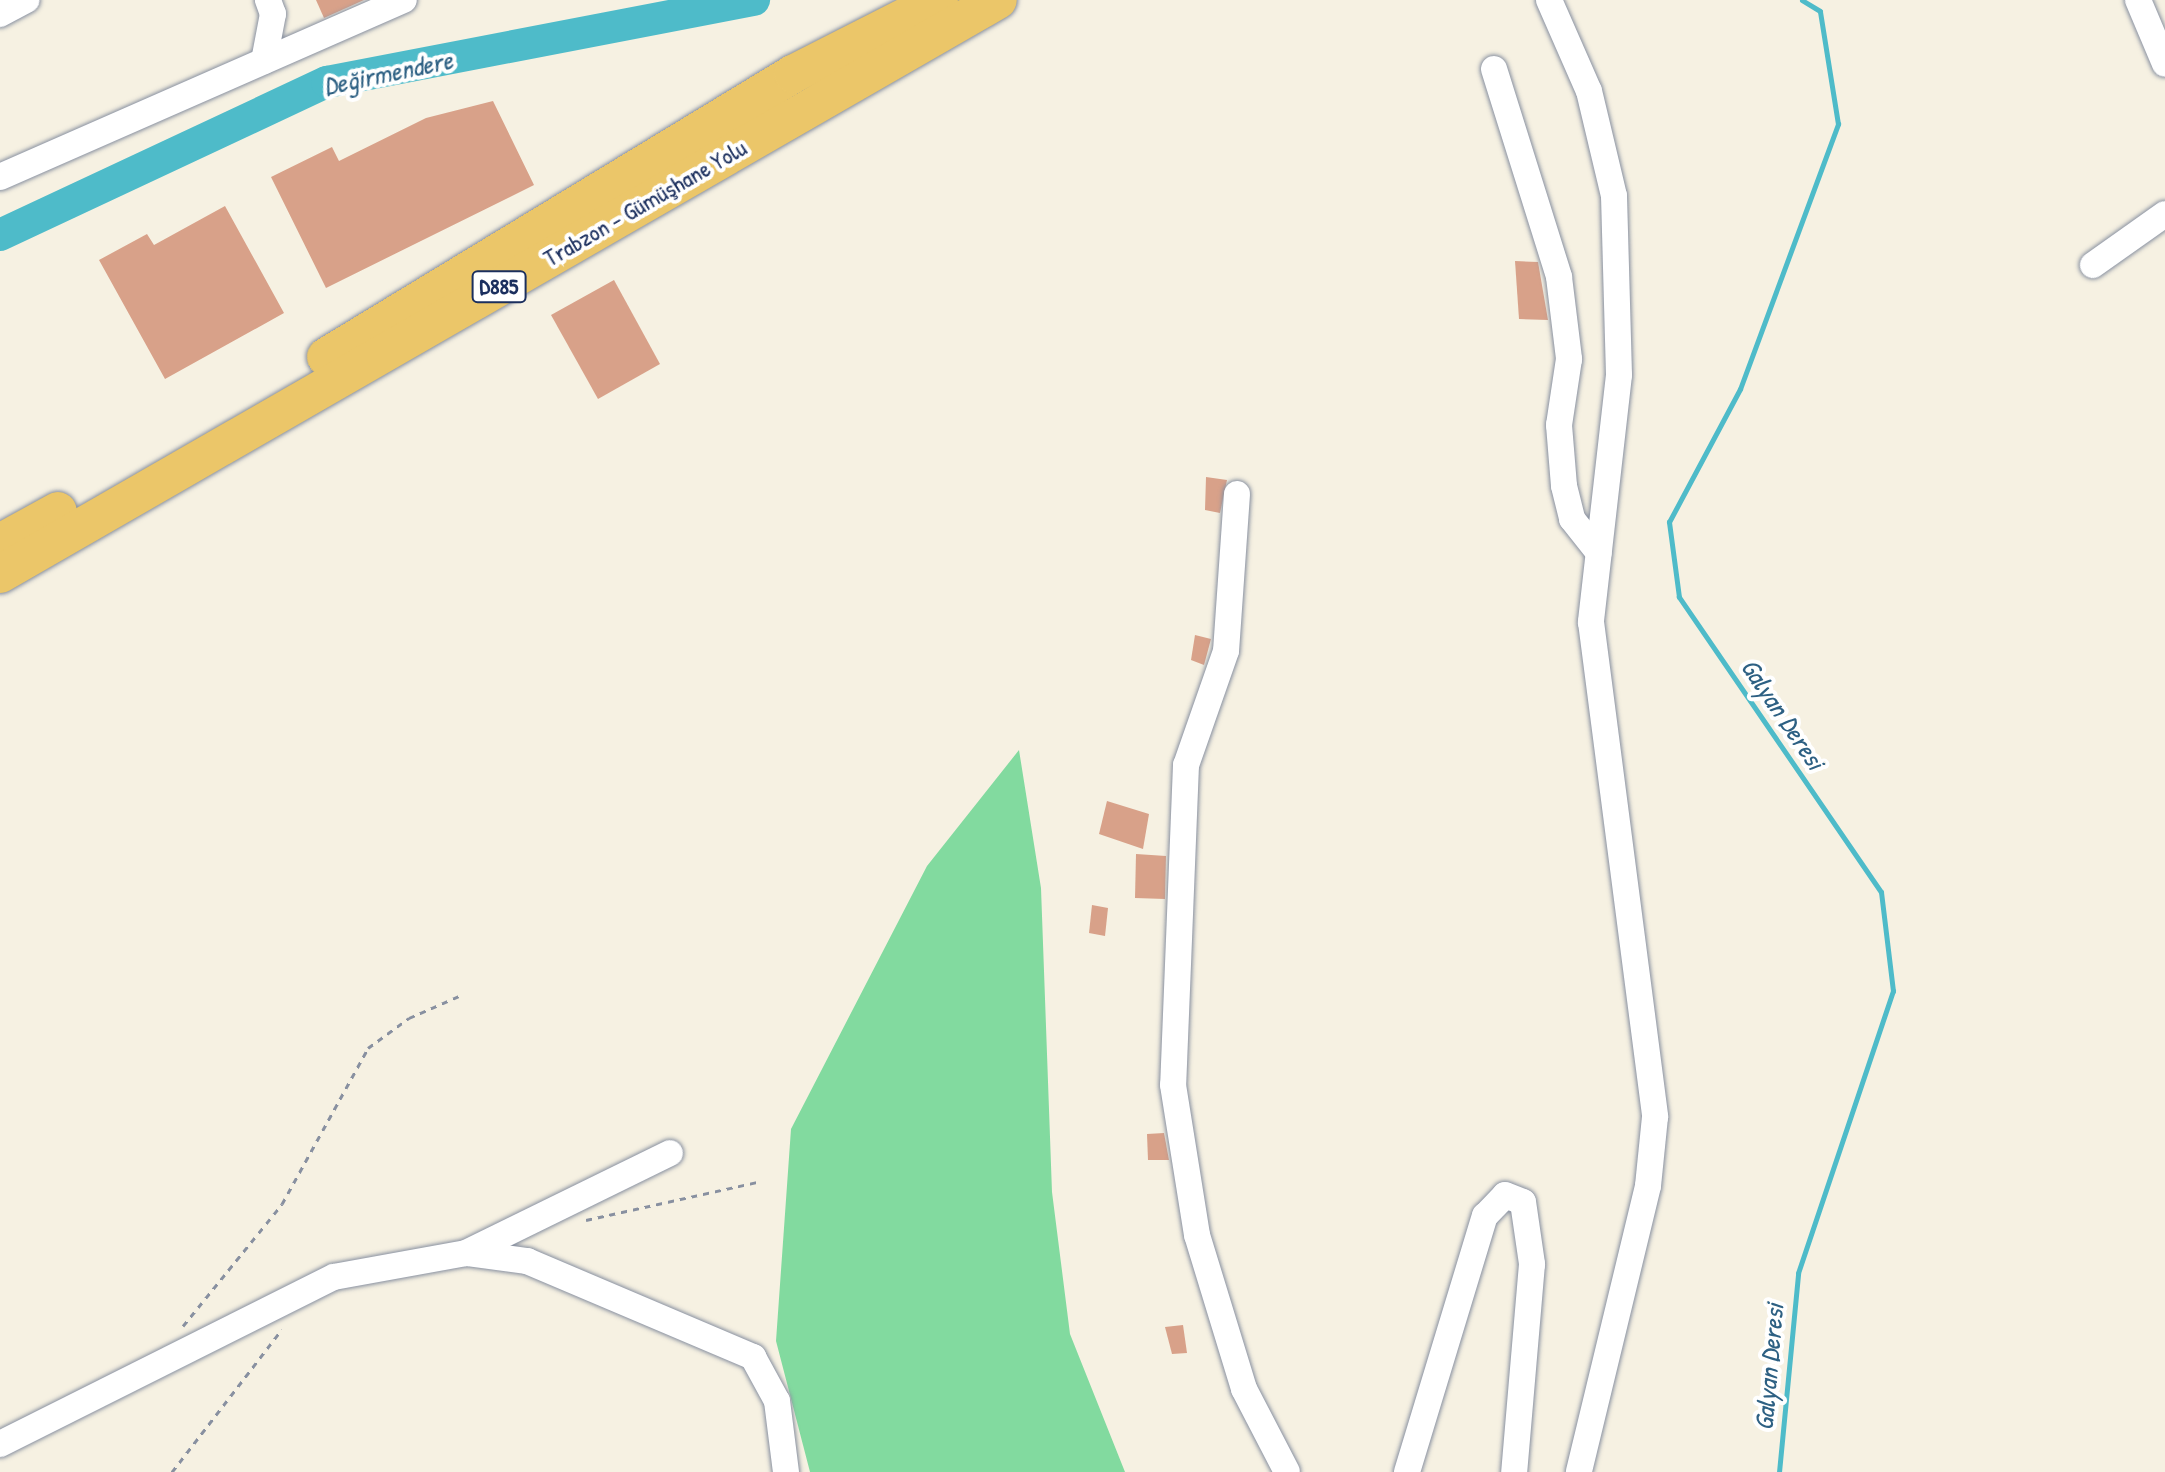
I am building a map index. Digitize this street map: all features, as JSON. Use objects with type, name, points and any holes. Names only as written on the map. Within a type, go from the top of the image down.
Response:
[{"type":"highway","name":"Trabzon - Gümüşhane Yolu","points":[[0,543],[793,74],[939,0]]},
{"type":"highway","name":"Trabzon - Gümüşhane Yolu","points":[[0,574],[998,0]]},
{"type":"street","points":[[0,14],[26,0]]},
{"type":"street","points":[[264,61],[273,14],[268,0]]},
{"type":"street","points":[[0,177],[404,0]]},
{"type":"street","points":[[1549,0],[1589,91],[1614,196],[1619,375],[1591,622],[1655,1117],[1648,1186],[1579,1472]]},
{"type":"street","points":[[2138,0],[2165,64]]},
{"type":"street","points":[[1494,69],[1559,277],[1569,359],[1559,425],[1564,486],[1572,519],[1599,553]]},
{"type":"street","points":[[2093,265],[2165,214]]},
{"type":"street","points":[[1237,494],[1226,651],[1186,765],[1173,1085],[1197,1235],[1244,1389],[1287,1472]]},
{"type":"street","points":[[0,1444],[334,1277],[466,1253],[670,1153]]},
{"type":"street","points":[[1407,1472],[1485,1216],[1505,1195],[1523,1202],[1532,1264],[1514,1472]]},
{"type":"street","points":[[466,1253],[527,1261],[753,1357],[777,1401],[786,1472]]},
{"type":"path","points":[[152,1367],[282,1204],[368,1048],[459,996]]},
{"type":"path","points":[[574,1222],[758,1182]]},
{"type":"path","points":[[172,1472],[287,1321]]},
{"type":"green space","points":[[1019,750],[1041,888],[1052,1192],[1070,1334],[1125,1472],[810,1472],[776,1341],[791,1129],[927,866]]},
{"type":"building","points":[[316,0],[364,0],[324,18]]},
{"type":"building","points":[[493,101],[534,185],[326,288],[271,177],[332,147],[339,161],[426,118]]},
{"type":"building","points":[[225,206],[284,313],[165,379],[99,260],[147,234],[154,245]]},
{"type":"building","points":[[1515,261],[1538,262],[1548,320],[1519,319]]},
{"type":"building","points":[[614,280],[660,364],[598,399],[551,315]]},
{"type":"building","points":[[1206,477],[1227,480],[1220,513],[1205,510]]},
{"type":"building","points":[[1195,635],[1211,639],[1204,665],[1191,660]]},
{"type":"building","points":[[1107,801],[1149,814],[1143,849],[1099,834]]},
{"type":"building","points":[[1136,854],[1166,856],[1165,899],[1135,898]]},
{"type":"building","points":[[1092,905],[1108,908],[1105,936],[1089,933]]},
{"type":"building","points":[[1164,1133],[1169,1160],[1148,1160],[1147,1134]]},
{"type":"building","points":[[1183,1325],[1187,1353],[1172,1354],[1165,1327]]},
{"type":"waterway","name":"Değirmendere","points":[[0,235],[327,82],[754,0]]},
{"type":"waterway","name":"Galyan Deresi","points":[[1779,1472],[1798,1273],[1893,991],[1881,892],[1679,597],[1669,522],[1740,389],[1838,124],[1820,11],[1802,0]]}]
